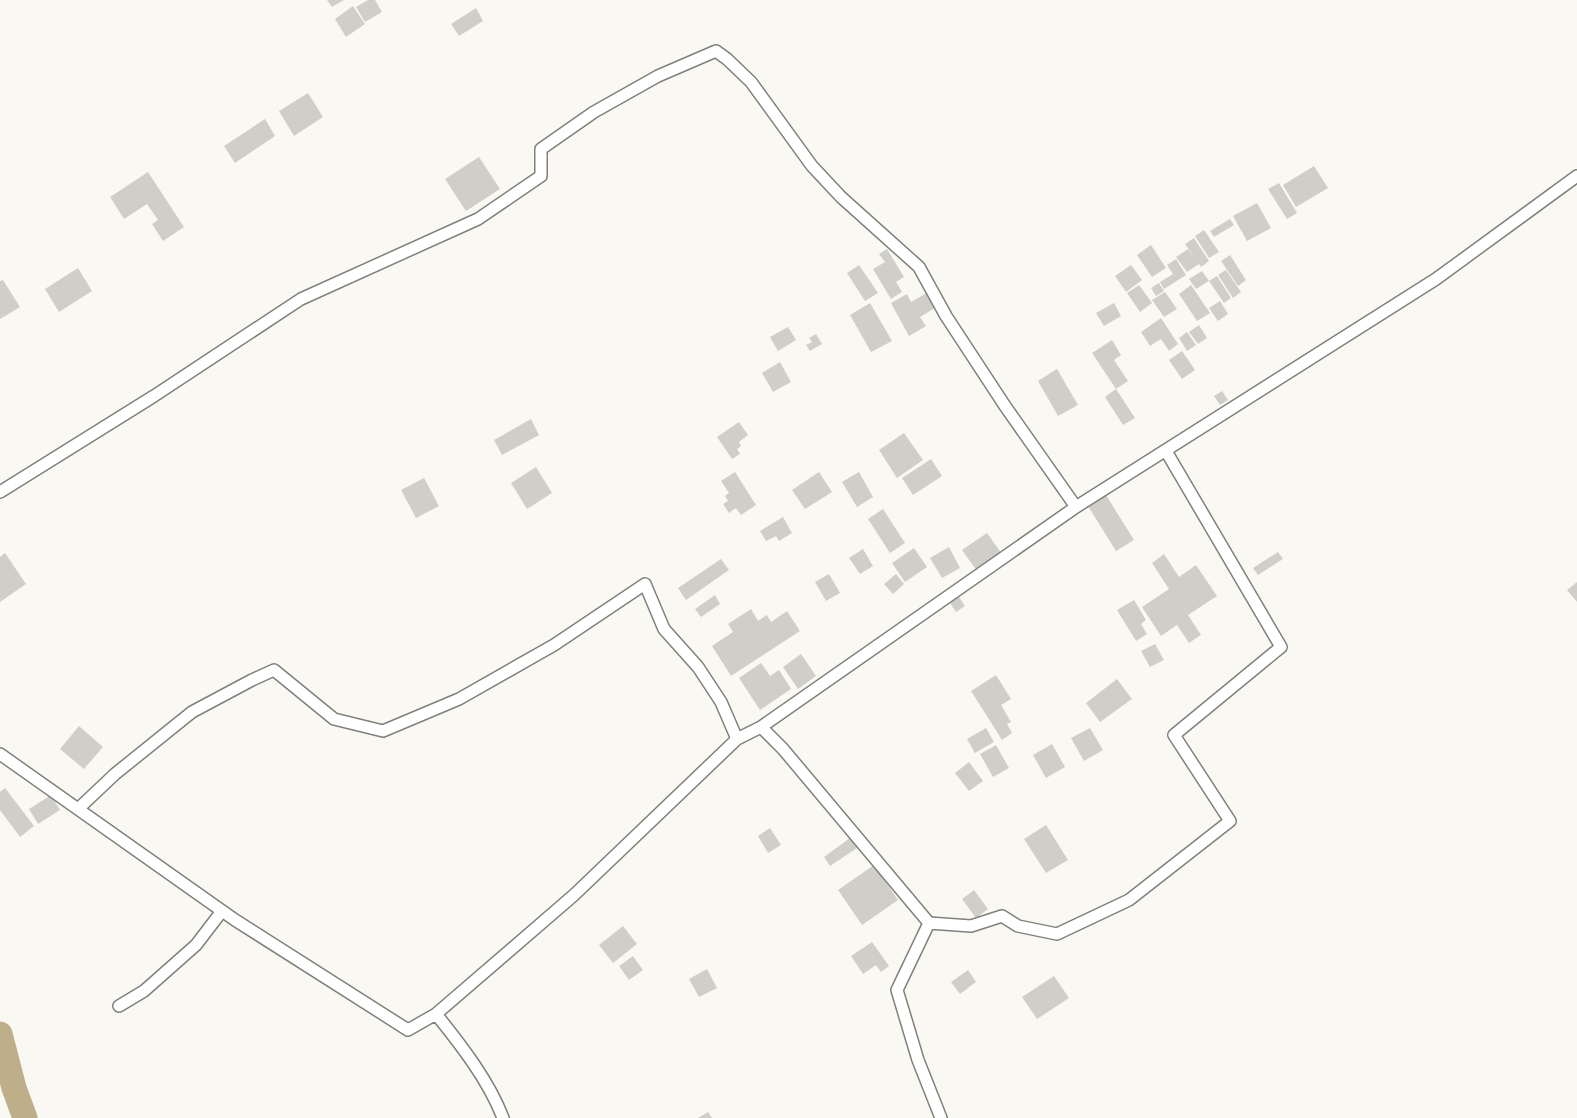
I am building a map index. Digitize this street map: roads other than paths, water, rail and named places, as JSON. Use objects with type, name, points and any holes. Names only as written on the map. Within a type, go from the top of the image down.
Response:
[{"type":"street","points":[[0,492],[154,396],[301,299],[478,218],[541,176],[541,149],[594,112],[658,76],[716,51],[751,82],[812,166],[841,197],[919,267],[951,325],[1076,507]]},
{"type":"street","points":[[0,754],[222,911],[408,1030],[436,1014],[574,895],[737,739],[761,726],[1076,507],[1436,279],[1577,176]]},
{"type":"street","points":[[761,726],[783,749],[929,923],[971,926],[1002,916],[1018,926],[1058,934],[1129,900],[1230,821],[1174,735],[1281,647],[1166,450]]},
{"type":"street","points":[[78,809],[115,774],[192,712],[274,670],[334,719],[382,730],[459,699],[554,645],[645,584],[664,630],[703,674],[721,702],[737,739]]},
{"type":"street","points":[[119,1006],[144,991],[196,946],[222,911]]},
{"type":"street","points":[[929,923],[897,990],[918,1060],[941,1118]]},
{"type":"street","points":[[436,1014],[461,1046],[498,1106],[503,1118]]},
{"type":"waterway","points":[[0,1034],[14,1088],[25,1118]]}]
